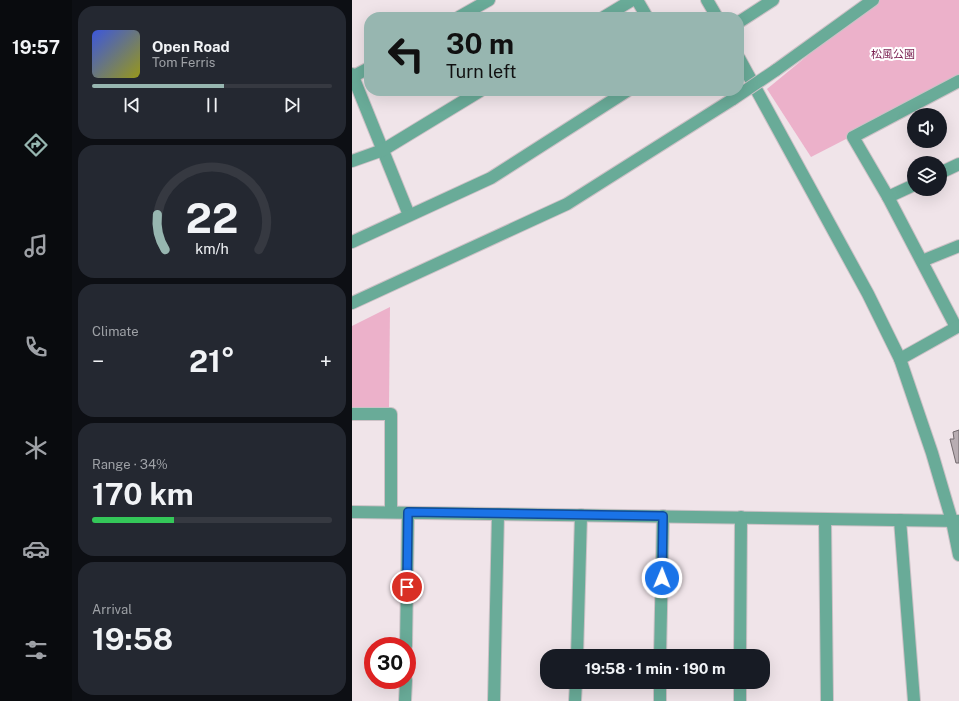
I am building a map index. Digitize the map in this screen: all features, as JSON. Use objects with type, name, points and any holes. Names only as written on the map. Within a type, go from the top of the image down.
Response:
[{"type":"street","points":[[468,12],[489,0]]},
{"type":"street","points":[[612,12],[632,0]]},
{"type":"street","points":[[637,0],[644,12]]},
{"type":"street","points":[[707,0],[714,12]]},
{"type":"street","points":[[744,19],[774,0]]},
{"type":"street","points":[[744,92],[874,0]]},
{"type":"street","points":[[744,67],[868,294],[900,359],[955,521],[959,555]]},
{"type":"street","points":[[364,70],[352,76],[409,215]]},
{"type":"street","points":[[900,359],[958,327],[888,197],[853,137],[959,81]]},
{"type":"street","points":[[352,162],[383,150],[472,96]]},
{"type":"street","points":[[352,242],[491,178],[619,96]]},
{"type":"street","points":[[352,303],[567,204],[737,96]]},
{"type":"street","points":[[947,169],[959,164]]},
{"type":"street","points":[[888,197],[907,188]]},
{"type":"street","points":[[922,261],[959,246]]},
{"type":"street","points":[[352,414],[391,414],[391,512]]},
{"type":"street","points":[[352,512],[955,521]]},
{"type":"street","points":[[406,637],[408,512]]},
{"type":"street","points":[[494,701],[498,514]]},
{"type":"street","points":[[576,649],[581,515]]},
{"type":"street","points":[[660,649],[663,516]]},
{"type":"street","points":[[740,649],[741,518]]},
{"type":"street","points":[[825,519],[827,701]]},
{"type":"street","points":[[900,520],[914,701]]},
{"type":"street","points":[[405,701],[406,689]]},
{"type":"street","points":[[575,701],[576,689]]},
{"type":"street","points":[[660,689],[660,701]]},
{"type":"street","points":[[740,689],[740,701]]},
{"type":"green space","name":"松風公園","points":[[875,0],[959,0],[959,81],[811,157],[767,89]]},
{"type":"green space","points":[[390,307],[389,407],[352,408],[352,326]]},
{"type":"building","points":[[959,430],[959,463],[956,463],[950,439],[954,439],[953,432]]},
{"type":"route","points":[[407,587],[408,512],[663,516],[662,578]]}]
